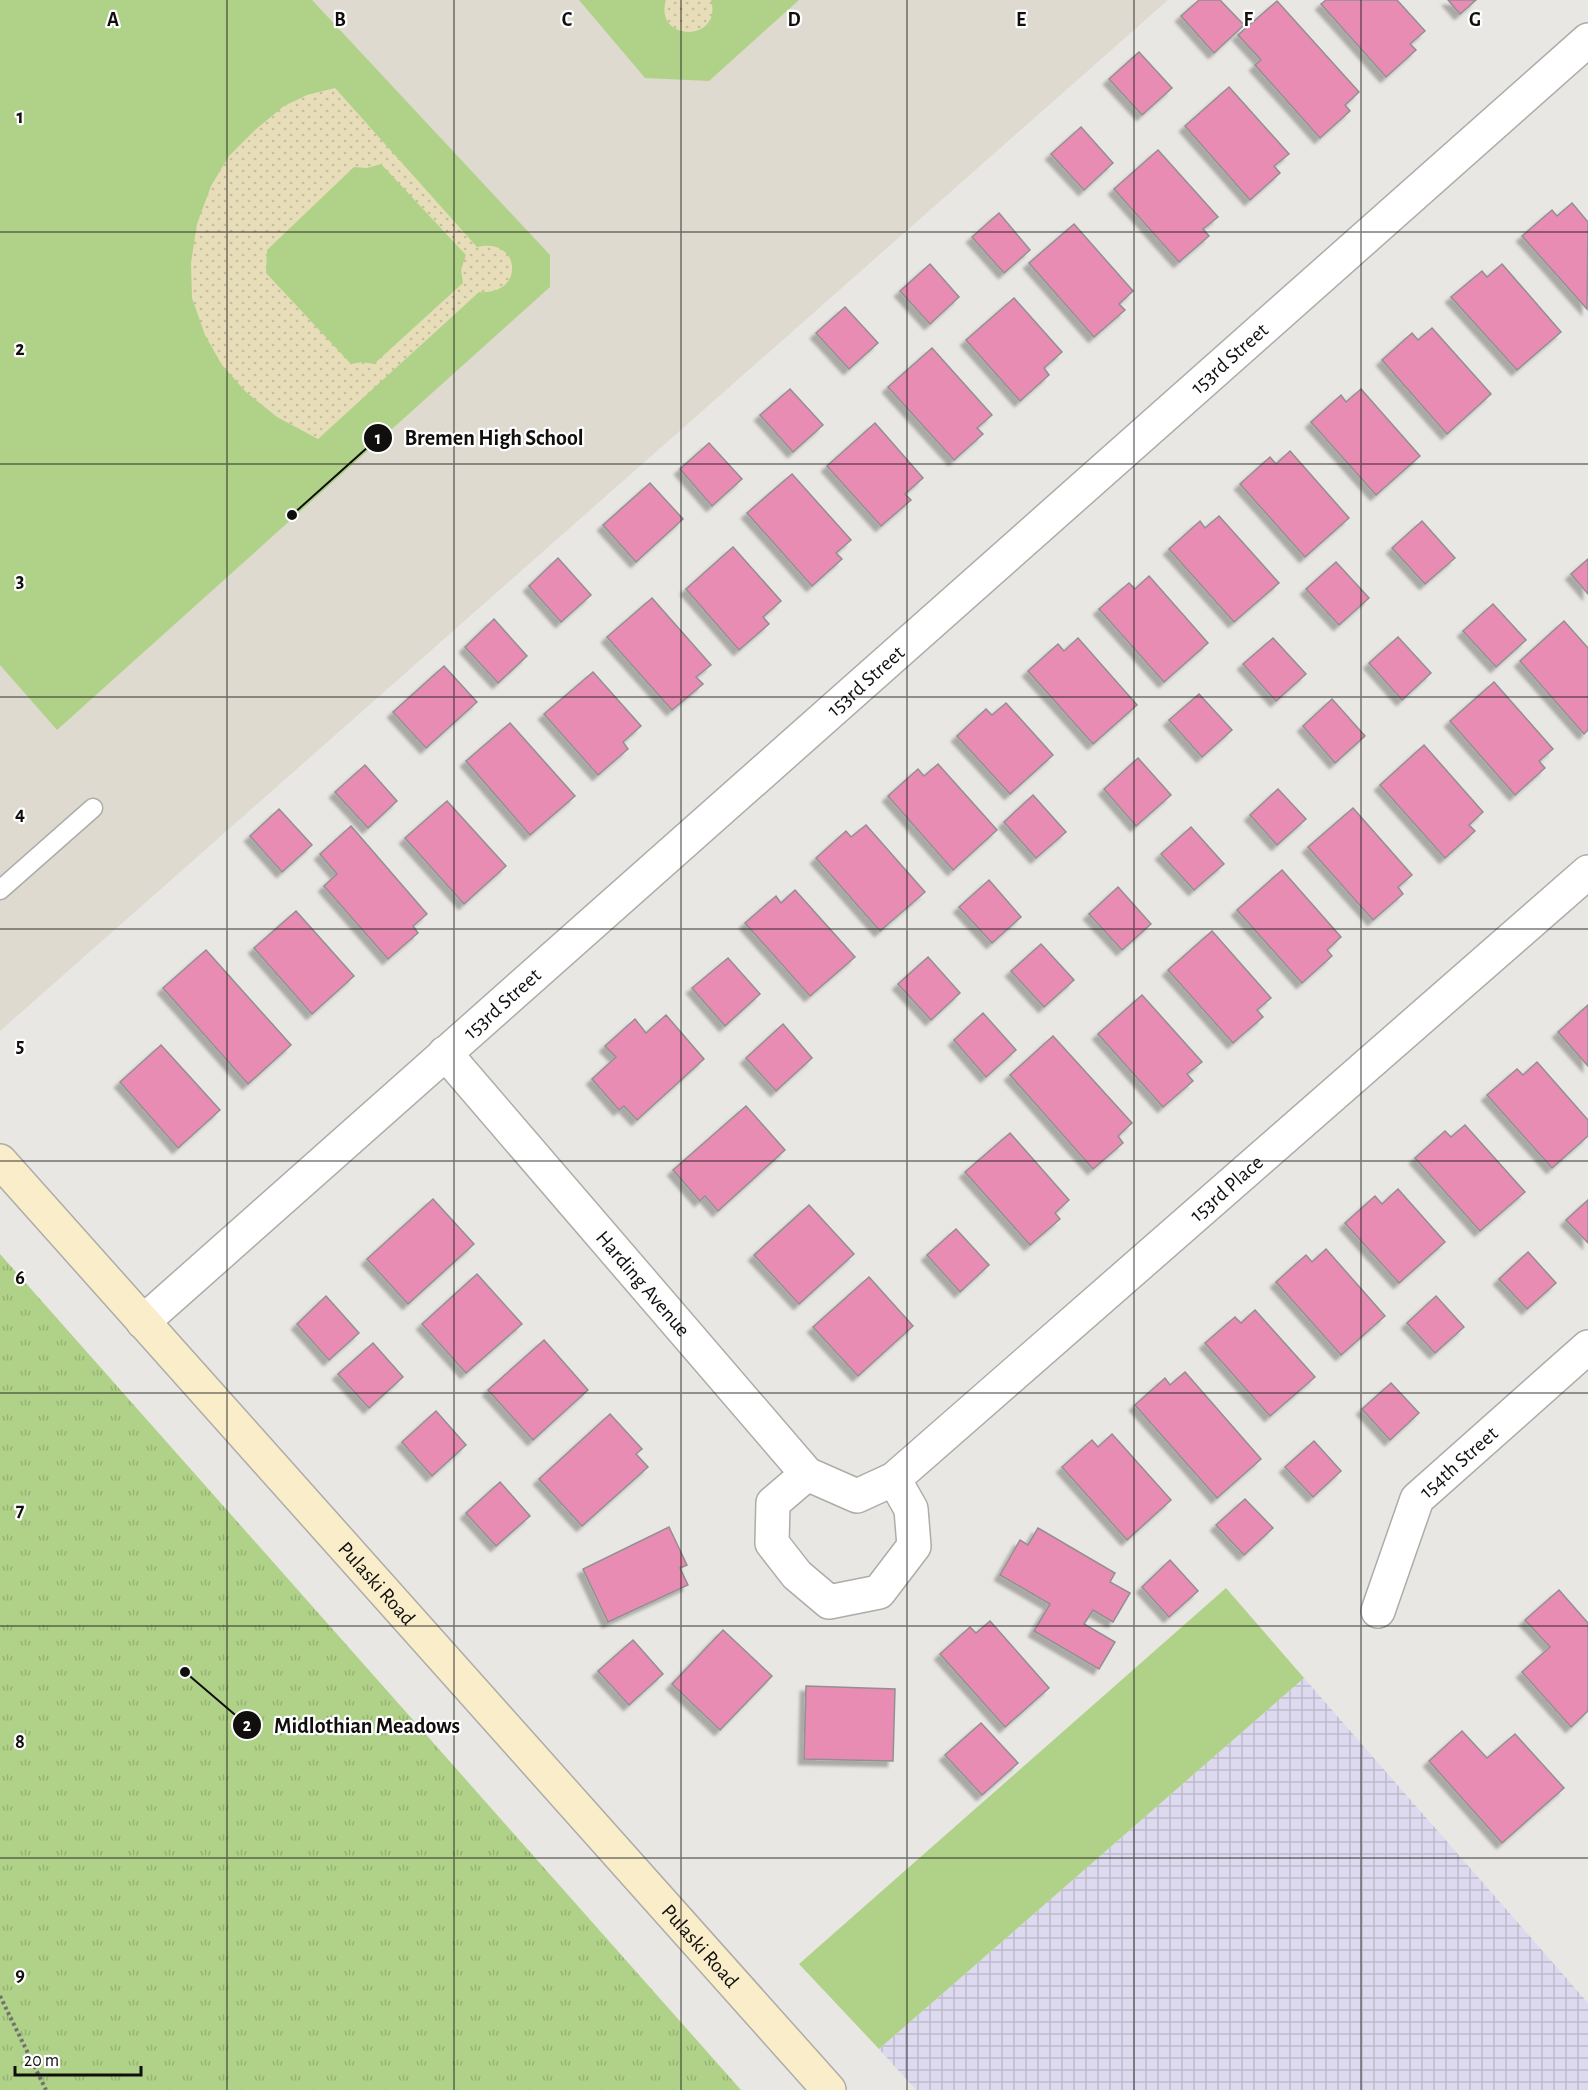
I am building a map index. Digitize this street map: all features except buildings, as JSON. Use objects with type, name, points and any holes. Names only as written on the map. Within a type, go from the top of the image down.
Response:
[{"type":"main road","name":"Pulaski Road","points":[[0,1161],[829,2090]]},
{"type":"street","name":"153rd Street","points":[[143,1322],[1588,40]]},
{"type":"street","name":"153rd Place","points":[[857,1496],[894,1479],[1588,872]]},
{"type":"street","name":"Harding Avenue","points":[[445,1053],[807,1474],[857,1496]]},
{"type":"street","name":"154th Street","points":[[1378,1611],[1417,1499],[1588,1347]]},
{"type":"street","points":[[807,1474],[773,1503],[772,1543],[797,1575],[829,1602],[879,1592],[914,1545],[911,1509],[894,1479]]},
{"type":"lane","points":[[0,890],[93,808]]},
{"type":"path","points":[[0,1996],[46,2090]]},
{"type":"shaded area","points":[[0,0],[1168,0],[0,1031]]},
{"type":"shaded area","points":[[1304,1678],[1588,2003],[1588,2090],[916,2090],[879,2049]]},
{"type":"green space","points":[[0,0],[312,0],[550,255],[550,287],[57,730],[0,665]]},
{"type":"green space","points":[[579,0],[799,0],[709,81],[645,78]]},
{"type":"green space","points":[[0,1254],[741,2090],[0,2090]]},
{"type":"green space","points":[[1226,1588],[1304,1678],[879,2049],[799,1964]]},
{"type":"sand","points":[[666,0],[711,0],[712,14],[707,24],[699,30],[688,32],[678,30],[669,24],[665,14]]},
{"type":"sand","points":[[335,88],[477,247],[492,246],[502,250],[509,257],[512,267],[511,277],[505,285],[494,291],[479,292],[318,439],[277,417],[246,392],[222,365],[205,335],[192,298],[191,263],[197,224],[211,186],[229,156],[255,130],[284,106],[307,95]],"holes":[[[381,164],[466,255],[461,270],[463,283],[374,364],[362,362],[351,364],[266,273],[267,250],[354,167],[367,168]]]},
{"type":"place","name":"Bremen High School","points":[[292,515]]},
{"type":"place","name":"Midlothian Meadows","points":[[185,1672]]}]
